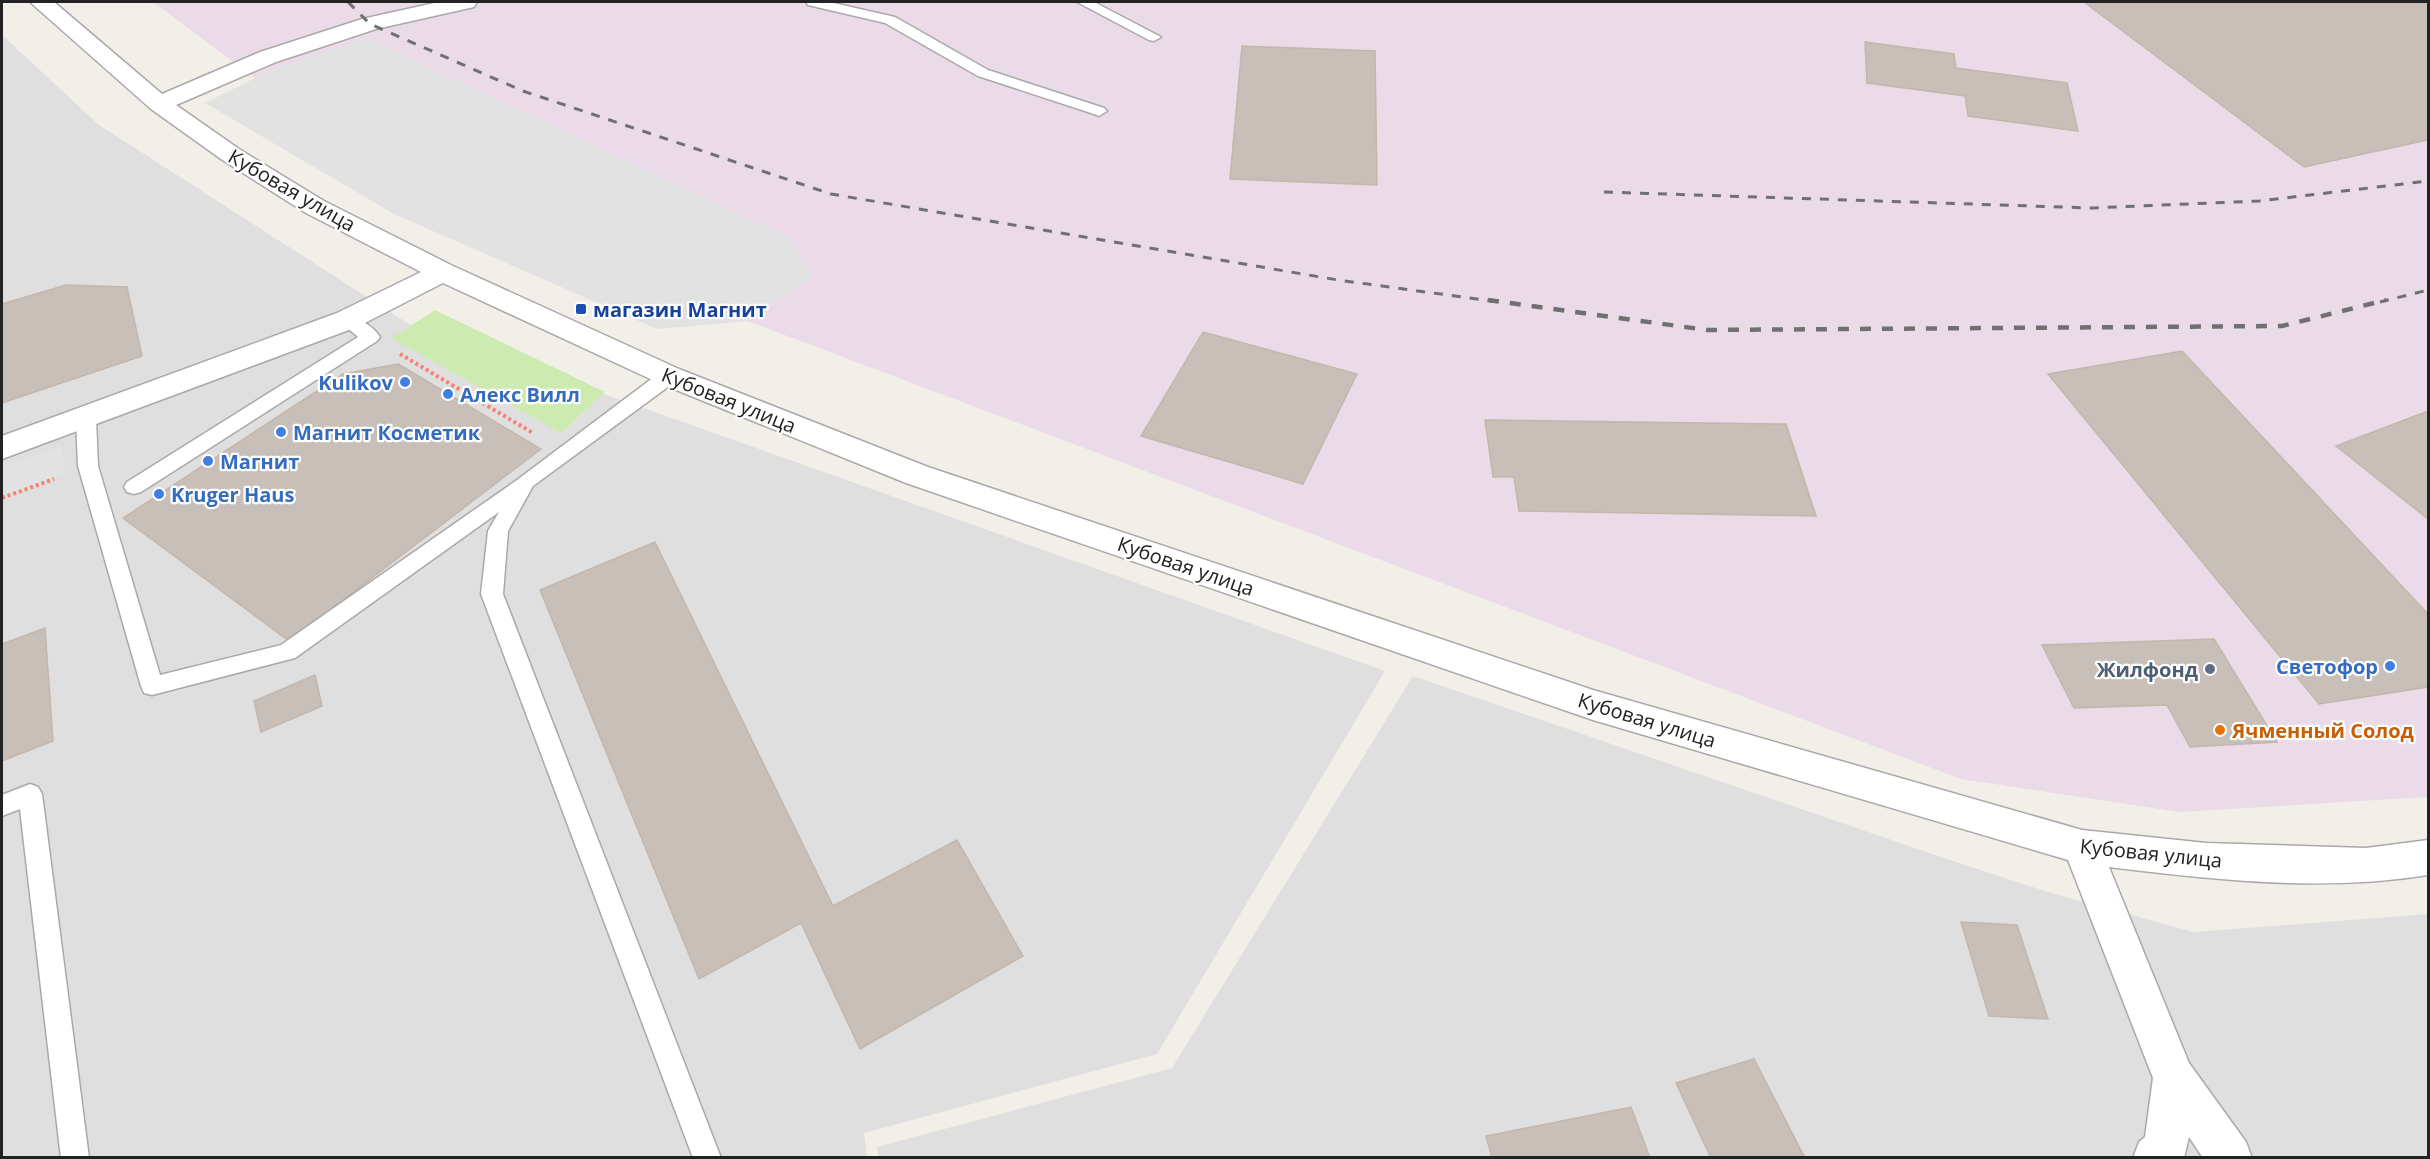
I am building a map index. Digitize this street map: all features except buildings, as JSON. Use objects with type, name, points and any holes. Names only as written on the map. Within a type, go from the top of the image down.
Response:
[{"type":"street","name":"Кубовая улица","points":[[40,2],[159,104],[230,154],[315,207],[443,272],[669,376],[918,475],[1593,705],[2082,847],[2229,862],[2366,866],[2428,858]]},
{"type":"street","points":[[159,104],[268,57],[370,24],[466,2]]},
{"type":"street","points":[[2,448],[86,419],[347,320],[443,272]]},
{"type":"street","points":[[2082,847],[2174,1078],[2229,1158]]},
{"type":"street","points":[[2155,1158],[2166,1148],[2174,1078]]},
{"type":"lane","points":[[813,2],[890,20],[983,73],[1099,111]]},
{"type":"lane","points":[[1084,2],[1154,37]]},
{"type":"lane","points":[[134,487],[370,337],[347,320]]},
{"type":"lane","points":[[86,419],[88,466],[152,686],[287,652],[669,376]]},
{"type":"lane","points":[[526,481],[498,531],[492,594],[707,1158]]},
{"type":"lane","points":[[2,806],[30,794],[75,1158]]},
{"type":"path","points":[[370,337],[565,453]]},
{"type":"path","points":[[2,498],[88,466]]},
{"type":"shaded area","points":[[153,2],[2428,2],[2428,797],[2180,812],[1961,779],[541,243],[326,131]]},
{"type":"shaded area","points":[[2,35],[99,125],[412,326],[1385,671],[1157,1054],[864,1133],[867,1157],[2,1157]]},
{"type":"shaded area","points":[[367,38],[789,238],[813,277],[749,321],[657,329],[394,214],[205,103],[273,69]]},
{"type":"shaded area","points":[[61,447],[65,473],[2,496],[2,467]]},
{"type":"shaded area","points":[[1413,676],[1941,857],[2048,892],[2193,932],[2428,914],[2428,1157],[879,1158],[877,1147],[1172,1068]]},
{"type":"green space","points":[[435,310],[605,392],[561,433],[391,338]]},
{"type":"railway","points":[[348,2],[370,24],[523,91],[831,194],[1338,280],[1499,302]]},
{"type":"railway","points":[[1604,192],[2092,208],[2259,201],[2428,181]]},
{"type":"railway","points":[[2380,302],[2428,290]]},
{"type":"railway","points":[[1488,300],[1707,330],[2282,326],[2386,300]]},
{"type":"place","name":"магазин Магнит","points":[[581,309]]},
{"type":"place","name":"Kulikov","points":[[405,382]]},
{"type":"place","name":"Алекс Вилл","points":[[448,394]]},
{"type":"place","name":"Магнит Косметик","points":[[281,432]]},
{"type":"place","name":"Магнит","points":[[208,461]]},
{"type":"place","name":"Kruger Haus","points":[[159,494]]},
{"type":"place","name":"Светофор","points":[[2390,666]]},
{"type":"place","name":"Жилфонд","points":[[2210,669]]},
{"type":"place","name":"Ячменный Солод","points":[[2220,730]]}]
